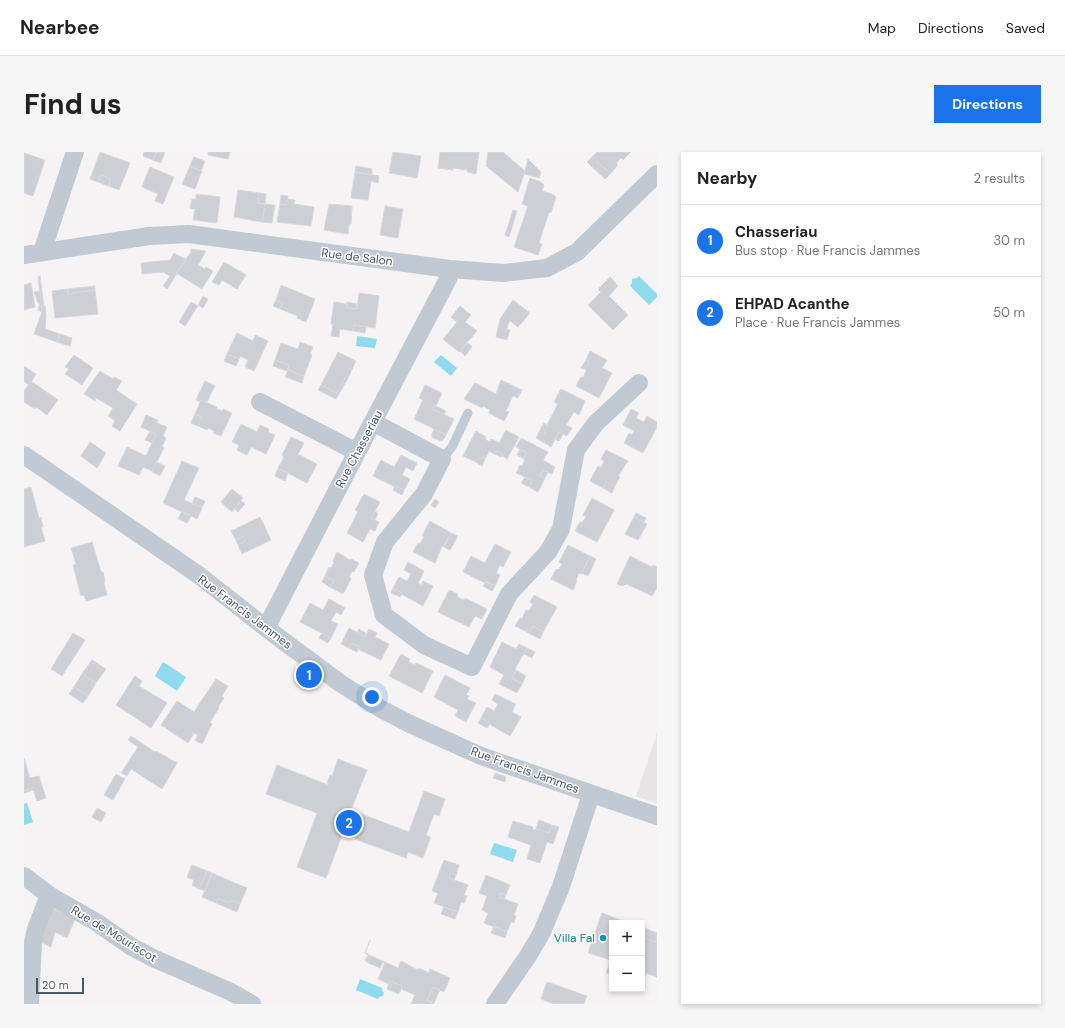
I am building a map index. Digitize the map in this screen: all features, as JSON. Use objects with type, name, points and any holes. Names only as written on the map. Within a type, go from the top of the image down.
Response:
[{"type":"street","points":[[42,252],[75,152]]},
{"type":"street","name":"Rue de Salon","points":[[24,255],[149,236],[190,234],[450,269],[504,273],[547,268],[577,252],[657,174]]},
{"type":"street","name":"Rue Chasseriau","points":[[266,628],[356,452],[448,279],[450,269]]},
{"type":"street","points":[[372,422],[442,459],[424,494],[385,542],[373,575],[384,615],[424,645],[472,667],[509,594],[548,552],[560,530],[576,450],[596,423],[639,383]]},
{"type":"street","points":[[260,402],[356,452]]},
{"type":"street","name":"Rue Francis Jammes","points":[[24,455],[200,576],[340,684],[381,709],[410,724],[481,756],[657,816]]},
{"type":"street","points":[[495,1004],[528,956],[541,934],[562,887],[591,794]]},
{"type":"street","name":"Rue de Mouriscot","points":[[24,876],[49,895],[96,922],[132,947],[153,958],[231,992],[252,1004]]},
{"type":"street","points":[[30,1004],[33,942],[36,929],[49,895]]},
{"type":"lane","points":[[442,459],[452,447],[468,413]]},
{"type":"shaded area","points":[[657,733],[657,803],[636,796]]},
{"type":"water","points":[[639,276],[657,294],[657,297],[649,305],[630,286],[632,279]]},
{"type":"water","points":[[357,336],[377,339],[375,348],[356,346]]},
{"type":"water","points":[[441,355],[457,368],[451,376],[434,362]]},
{"type":"water","points":[[163,662],[186,677],[177,691],[155,676]]},
{"type":"water","points":[[27,803],[33,822],[24,825],[24,804]]},
{"type":"water","points":[[494,843],[517,850],[513,862],[490,854]]},
{"type":"water","points":[[360,979],[382,988],[384,993],[383,996],[379,997],[378,999],[356,990]]},
{"type":"building","points":[[100,152],[130,163],[119,190],[108,186],[111,179],[101,175],[98,182],[90,179]]},
{"type":"building","points":[[144,152],[156,152],[153,160],[143,156]]},
{"type":"building","points":[[156,152],[165,152],[161,163],[153,160]]},
{"type":"building","points":[[208,152],[230,152],[228,159],[208,155]]},
{"type":"building","points":[[393,152],[421,156],[417,178],[389,173]]},
{"type":"building","points":[[440,152],[479,152],[476,174],[467,172],[468,170],[438,168]]},
{"type":"building","points":[[488,152],[503,152],[525,171],[518,192],[486,166]]},
{"type":"building","points":[[597,152],[631,152],[623,160],[621,158],[616,163],[618,165],[610,174],[592,157]]},
{"type":"building","points":[[24,153],[45,160],[33,196],[24,193]]},
{"type":"building","points":[[194,157],[205,161],[201,171],[190,166]]},
{"type":"building","points":[[592,157],[610,174],[605,179],[587,162]]},
{"type":"building","points":[[528,159],[541,172],[539,178],[524,174]]},
{"type":"building","points":[[190,166],[202,171],[195,189],[182,184]]},
{"type":"building","points":[[356,166],[372,169],[372,175],[355,172]]},
{"type":"building","points":[[150,167],[174,177],[163,204],[155,201],[158,194],[142,187]]},
{"type":"building","points":[[355,172],[379,176],[378,183],[371,181],[368,200],[351,198]]},
{"type":"building","points":[[101,175],[111,179],[108,186],[98,182]]},
{"type":"building","points":[[530,178],[541,182],[544,185],[542,191],[556,197],[551,213],[549,212],[539,243],[542,244],[538,255],[514,247],[528,206],[522,204]]},
{"type":"building","points":[[238,190],[259,193],[258,203],[265,204],[262,222],[234,217]]},
{"type":"building","points":[[259,193],[266,194],[265,204],[258,203]]},
{"type":"building","points":[[196,194],[220,197],[217,223],[193,220],[195,209],[190,208],[192,199],[196,199]]},
{"type":"building","points":[[281,195],[288,196],[286,205],[280,204]]},
{"type":"building","points":[[287,199],[295,200],[294,204],[314,207],[311,226],[277,222],[280,204],[286,205]]},
{"type":"building","points":[[265,204],[275,205],[272,223],[262,222]]},
{"type":"building","points":[[329,204],[352,206],[351,224],[349,224],[348,234],[324,230]]},
{"type":"building","points":[[385,206],[403,209],[398,238],[380,235]]},
{"type":"building","points":[[513,210],[517,211],[509,237],[505,235]]},
{"type":"building","points":[[191,249],[206,251],[198,265],[213,271],[202,289],[176,273],[191,252]]},
{"type":"building","points":[[174,253],[185,259],[187,258],[167,289],[163,286],[170,276],[163,272],[142,274],[141,263],[170,260]]},
{"type":"building","points":[[224,262],[246,275],[237,289],[222,280],[219,285],[212,282]]},
{"type":"building","points":[[40,276],[44,306],[41,306],[38,277]]},
{"type":"building","points":[[610,277],[618,286],[609,296],[628,315],[613,330],[588,305],[601,292],[598,289]]},
{"type":"building","points":[[31,283],[35,307],[24,310],[24,285]]},
{"type":"building","points":[[281,285],[315,299],[306,322],[297,318],[298,316],[280,309],[283,303],[276,300]]},
{"type":"building","points":[[95,286],[95,290],[68,294],[68,289]]},
{"type":"building","points":[[68,289],[68,294],[95,290],[98,314],[55,318],[52,291]]},
{"type":"building","points":[[40,291],[42,312],[38,310],[40,304],[38,303],[34,292]]},
{"type":"building","points":[[359,293],[379,296],[375,328],[354,325],[353,331],[340,329],[339,337],[331,336],[334,302],[347,304],[347,308],[357,309]]},
{"type":"building","points":[[203,296],[208,299],[203,308],[198,305]]},
{"type":"building","points":[[276,300],[283,303],[280,309],[273,306]]},
{"type":"building","points":[[513,300],[530,313],[518,327],[510,321],[507,329],[510,330],[507,340],[496,337],[500,319]]},
{"type":"building","points":[[191,302],[198,306],[185,326],[179,322]]},
{"type":"building","points":[[347,302],[357,304],[357,309],[347,308]]},
{"type":"building","points":[[41,306],[45,306],[45,329],[60,334],[57,342],[34,334],[42,312]]},
{"type":"building","points":[[460,306],[471,315],[465,322],[477,331],[459,352],[443,339],[457,322],[451,317]]},
{"type":"building","points":[[354,325],[366,327],[365,333],[353,331]]},
{"type":"building","points":[[237,333],[253,341],[255,335],[268,341],[254,371],[245,367],[248,360],[240,356],[239,359],[227,354]]},
{"type":"building","points":[[60,334],[72,338],[70,346],[57,342]]},
{"type":"building","points":[[300,342],[313,347],[310,354],[312,355],[304,376],[288,370],[289,365],[275,360],[281,343],[298,349]]},
{"type":"building","points":[[468,343],[472,347],[465,356],[460,351]]},
{"type":"building","points":[[590,351],[607,360],[602,368],[612,373],[599,398],[576,386],[581,377],[583,378],[586,371],[585,370],[589,362],[586,360]]},
{"type":"building","points":[[338,352],[356,361],[348,378],[346,376],[337,393],[321,385]]},
{"type":"building","points":[[227,354],[239,359],[236,366],[224,361]]},
{"type":"building","points":[[74,355],[93,368],[82,385],[65,374],[69,369],[65,367]]},
{"type":"building","points":[[275,360],[289,365],[287,371],[273,366]]},
{"type":"building","points":[[586,360],[589,362],[585,369],[581,368]]},
{"type":"building","points":[[24,366],[36,374],[29,385],[24,381]]},
{"type":"building","points":[[288,370],[304,376],[302,383],[285,377]]},
{"type":"building","points":[[100,371],[113,379],[114,377],[122,381],[116,390],[137,404],[120,431],[112,426],[115,421],[108,416],[113,408],[96,398],[95,401],[84,394]]},
{"type":"building","points":[[346,376],[348,378],[336,399],[318,390],[321,385],[337,393]]},
{"type":"building","points":[[501,380],[522,390],[518,398],[513,396],[506,411],[509,412],[504,421],[489,413],[490,410],[483,406],[482,408],[464,399],[475,383],[496,394]]},
{"type":"building","points":[[31,381],[58,400],[47,415],[36,407],[35,409],[24,402],[24,390]]},
{"type":"building","points":[[205,381],[215,386],[207,402],[201,400],[200,402],[196,400]]},
{"type":"building","points":[[425,385],[442,393],[436,406],[434,405],[432,409],[454,419],[446,435],[414,419],[423,400],[419,398]]},
{"type":"building","points":[[561,389],[585,401],[579,415],[574,412],[566,425],[572,428],[567,436],[559,432],[551,447],[536,438],[539,432],[544,434],[558,404],[554,402]]},
{"type":"building","points":[[201,400],[217,407],[216,409],[223,411],[223,409],[232,413],[221,436],[213,433],[214,431],[208,428],[207,430],[198,426],[202,417],[195,414]]},
{"type":"building","points":[[434,405],[446,411],[444,414],[432,409]]},
{"type":"building","points":[[631,409],[639,413],[636,418],[644,422],[647,416],[657,422],[657,427],[643,453],[624,443],[629,433],[632,435],[634,431],[623,425]]},
{"type":"building","points":[[195,414],[202,417],[198,426],[191,423]]},
{"type":"building","points":[[146,415],[158,420],[157,423],[167,427],[163,436],[166,438],[162,447],[164,448],[152,471],[143,467],[139,475],[118,466],[127,447],[146,456],[156,434],[141,427]]},
{"type":"building","points":[[544,423],[548,426],[544,434],[539,432]]},
{"type":"building","points":[[241,424],[257,432],[260,425],[269,429],[268,432],[275,435],[266,454],[251,447],[247,455],[237,450],[239,445],[232,442]]},
{"type":"building","points":[[434,429],[446,435],[443,440],[440,441],[432,437]]},
{"type":"building","points":[[506,430],[519,437],[507,459],[502,456],[503,454],[496,451],[494,454],[489,451],[485,459],[482,457],[474,461],[463,456],[476,431],[486,437],[485,439],[490,442],[491,439],[499,443]]},
{"type":"building","points":[[150,431],[156,434],[152,443],[145,440]]},
{"type":"building","points":[[559,432],[563,434],[559,441],[555,439]]},
{"type":"building","points":[[291,437],[304,443],[298,454],[317,464],[307,483],[278,468],[284,457],[282,455]]},
{"type":"building","points":[[521,438],[548,452],[543,460],[555,467],[552,474],[543,470],[540,476],[545,478],[538,492],[529,487],[532,480],[516,473],[520,465],[522,466],[525,460],[523,459],[527,453],[516,447]]},
{"type":"building","points":[[90,442],[106,453],[97,468],[81,456]]},
{"type":"building","points":[[520,449],[527,453],[524,459],[517,455]]},
{"type":"building","points":[[606,450],[628,461],[618,476],[620,477],[615,486],[606,482],[603,488],[590,481],[598,466],[601,468],[604,461],[601,459]]},
{"type":"building","points":[[496,451],[503,454],[501,457],[494,454]]},
{"type":"building","points":[[401,455],[417,463],[413,471],[406,467],[402,475],[410,479],[404,490],[373,476],[381,460],[394,467]]},
{"type":"building","points":[[482,457],[485,459],[482,466],[474,461]]},
{"type":"building","points":[[182,461],[199,468],[184,500],[202,508],[197,519],[163,503]]},
{"type":"building","points":[[156,462],[165,466],[160,476],[152,472]]},
{"type":"building","points":[[278,468],[288,473],[285,481],[275,476]]},
{"type":"building","points":[[543,470],[548,472],[545,478],[540,476]]},
{"type":"building","points":[[525,477],[532,480],[529,487],[521,483]]},
{"type":"building","points":[[606,482],[615,486],[612,493],[603,488]]},
{"type":"building","points":[[395,486],[404,490],[402,495],[393,490]]},
{"type":"building","points":[[31,487],[39,518],[41,517],[43,527],[41,527],[45,541],[24,547],[24,489]]},
{"type":"building","points":[[232,489],[243,498],[232,512],[221,502]]},
{"type":"building","points":[[364,494],[380,502],[371,518],[379,522],[375,531],[370,529],[363,542],[347,533],[358,512],[355,510]]},
{"type":"building","points":[[195,497],[205,501],[202,508],[192,504]]},
{"type":"building","points":[[592,498],[614,510],[597,542],[575,531],[580,522],[582,523],[586,517],[583,515]]},
{"type":"building","points":[[435,499],[439,502],[435,508],[431,505]]},
{"type":"building","points":[[241,501],[245,504],[238,512],[235,509]]},
{"type":"building","points":[[182,511],[191,516],[187,523],[178,519]]},
{"type":"building","points":[[375,511],[378,513],[375,520],[371,518]]},
{"type":"building","points":[[636,513],[646,518],[644,522],[634,517]]},
{"type":"building","points":[[260,517],[271,540],[242,554],[238,545],[245,541],[243,536],[236,540],[231,531]]},
{"type":"building","points":[[634,517],[647,524],[638,540],[625,534]]},
{"type":"building","points":[[430,521],[451,533],[443,547],[442,546],[435,563],[413,552],[418,543],[420,544],[424,537],[422,536]]},
{"type":"building","points":[[451,533],[458,536],[450,550],[444,547]]},
{"type":"building","points":[[243,536],[245,541],[238,545],[236,540]]},
{"type":"building","points":[[92,542],[101,572],[103,572],[107,595],[86,601],[84,595],[81,596],[73,565],[76,564],[71,548]]},
{"type":"building","points":[[495,544],[511,552],[503,567],[500,565],[496,573],[500,575],[495,586],[486,582],[485,583],[463,572],[471,556],[485,563]]},
{"type":"building","points":[[568,545],[590,556],[581,574],[579,573],[573,590],[551,579],[556,569],[558,570],[562,564],[559,562]]},
{"type":"building","points":[[337,552],[350,560],[351,559],[359,563],[354,572],[352,571],[349,577],[351,579],[343,594],[330,587],[334,581],[325,576],[329,567],[331,568],[334,562],[333,561]]},
{"type":"building","points":[[590,556],[596,559],[588,576],[582,573]]},
{"type":"building","points":[[630,556],[652,567],[653,565],[657,567],[657,588],[652,596],[627,584],[622,586],[617,584]]},
{"type":"building","points":[[408,562],[424,571],[418,583],[422,585],[423,581],[433,586],[423,606],[393,588],[399,577],[407,581],[411,574],[404,570]]},
{"type":"building","points":[[325,576],[334,581],[330,587],[322,582]]},
{"type":"building","points":[[486,582],[495,586],[492,591],[483,586]]},
{"type":"building","points":[[393,588],[402,593],[400,597],[391,593]]},
{"type":"building","points":[[449,590],[458,594],[457,597],[464,600],[465,598],[487,609],[482,619],[475,616],[469,627],[438,612]]},
{"type":"building","points":[[534,595],[557,607],[543,632],[533,626],[529,633],[515,626],[520,618],[522,619],[526,610],[529,611],[533,604],[530,602]]},
{"type":"building","points":[[329,599],[345,608],[341,615],[336,612],[331,621],[338,624],[331,638],[300,622],[310,603],[323,610]]},
{"type":"building","points":[[533,626],[543,632],[540,639],[529,633]]},
{"type":"building","points":[[349,628],[365,637],[369,629],[377,633],[375,637],[389,644],[381,660],[358,649],[359,647],[351,643],[349,648],[341,644]]},
{"type":"building","points":[[359,629],[366,633],[365,637],[357,633]]},
{"type":"building","points":[[73,633],[85,640],[62,676],[51,669]]},
{"type":"building","points":[[322,633],[331,638],[328,643],[319,638]]},
{"type":"building","points":[[502,642],[516,649],[519,644],[527,648],[515,669],[516,670],[512,678],[522,684],[517,693],[499,684],[504,675],[490,667]]},
{"type":"building","points":[[351,643],[359,647],[357,652],[349,648]]},
{"type":"building","points":[[527,648],[535,652],[532,658],[524,654]]},
{"type":"building","points":[[401,654],[410,659],[409,662],[415,665],[416,663],[433,671],[422,693],[389,676]]},
{"type":"building","points":[[92,660],[106,669],[96,683],[82,674]]},
{"type":"building","points":[[516,670],[526,676],[522,684],[512,678]]},
{"type":"building","points":[[82,674],[96,683],[88,696],[74,687]]},
{"type":"building","points":[[445,675],[470,688],[466,695],[469,696],[467,699],[476,703],[466,722],[455,716],[458,710],[434,697]]},
{"type":"building","points":[[135,676],[142,681],[139,686],[167,703],[151,728],[116,705]]},
{"type":"building","points":[[216,679],[228,686],[222,696],[224,698],[218,707],[219,708],[210,722],[212,724],[202,744],[195,740],[198,735],[194,733],[188,743],[161,725],[177,701],[194,712]]},
{"type":"building","points":[[74,687],[88,696],[83,703],[69,694]]},
{"type":"building","points":[[495,694],[516,704],[512,712],[521,717],[510,736],[481,718],[487,707],[494,711],[498,704],[492,700]]},
{"type":"building","points":[[481,718],[490,723],[487,728],[478,723]]},
{"type":"building","points":[[131,736],[155,752],[156,751],[177,763],[162,789],[131,769],[127,776],[121,773],[138,747],[128,740]]},
{"type":"building","points":[[24,758],[30,778],[39,776],[46,798],[37,801],[33,788],[24,791]]},
{"type":"building","points":[[338,759],[367,770],[351,810],[409,832],[424,791],[445,799],[439,816],[434,814],[426,835],[430,837],[430,839],[423,858],[408,852],[406,858],[355,839],[356,834],[344,829],[326,878],[297,867],[317,813],[266,794],[277,765],[328,785],[329,783],[327,783],[330,775],[332,776]]},
{"type":"building","points":[[495,773],[506,777],[505,782],[493,778]]},
{"type":"building","points":[[116,774],[125,779],[113,800],[104,795]]},
{"type":"building","points":[[33,788],[34,790],[24,793],[24,791]]},
{"type":"building","points":[[97,808],[106,813],[101,822],[92,817]]},
{"type":"building","points":[[539,820],[552,825],[549,833],[536,829]]},
{"type":"building","points":[[513,821],[533,827],[532,829],[549,833],[552,825],[559,827],[553,844],[547,842],[540,863],[527,859],[531,845],[508,837]]},
{"type":"building","points":[[444,860],[459,865],[456,875],[451,873],[449,878],[468,885],[464,895],[467,896],[464,903],[461,902],[458,912],[434,903],[438,893],[432,891]]},
{"type":"building","points":[[192,865],[207,871],[199,889],[192,885],[194,880],[187,877]]},
{"type":"building","points":[[207,871],[212,873],[205,891],[199,889]]},
{"type":"building","points":[[212,873],[247,888],[240,904],[231,900],[230,903],[218,898],[216,903],[202,897]]},
{"type":"building","points":[[451,873],[456,875],[454,880],[449,878]]},
{"type":"building","points":[[486,875],[510,885],[506,895],[501,893],[499,897],[518,904],[514,915],[516,916],[514,923],[511,922],[507,932],[484,923],[488,913],[482,910],[487,896],[479,893]]},
{"type":"building","points":[[501,893],[506,895],[504,899],[499,897]]},
{"type":"building","points":[[218,898],[230,903],[231,900],[240,904],[237,912],[216,903]]},
{"type":"building","points":[[50,907],[75,919],[67,938],[55,932],[51,947],[38,941]]},
{"type":"building","points":[[444,907],[458,912],[455,919],[441,914]]},
{"type":"building","name":"Villa Fal","points":[[602,913],[621,920],[609,920],[609,959],[588,953]]},
{"type":"building","points":[[494,926],[507,932],[505,938],[491,933]]},
{"type":"building","points":[[645,928],[657,933],[656,942],[645,938]]},
{"type":"building","points":[[645,938],[656,942],[657,939],[657,977],[646,973],[645,976]]},
{"type":"building","points":[[365,953],[398,968],[401,961],[418,970],[419,968],[429,973],[430,969],[450,978],[444,992],[433,987],[427,1000],[434,1004],[411,1004],[415,995],[401,989],[402,986],[390,981],[389,984],[378,979],[385,963],[383,962],[380,968],[368,963],[371,956]]},
{"type":"building","points":[[368,955],[371,956],[368,963],[365,961]]},
{"type":"building","name":"Villa Fal","points":[[609,965],[609,974],[606,973]]},
{"type":"building","points":[[390,981],[402,986],[399,994],[387,989]]},
{"type":"building","points":[[547,982],[587,996],[584,1004],[554,1004],[541,999]]},
{"type":"building","points":[[433,987],[440,990],[434,1003],[427,1000]]},
{"type":"place","name":"Chasseriau","points":[[309,675]]},
{"type":"place","name":"EHPAD Acanthe","points":[[349,823]]},
{"type":"place","name":"Villa Fal","points":[[603,938]]}]
